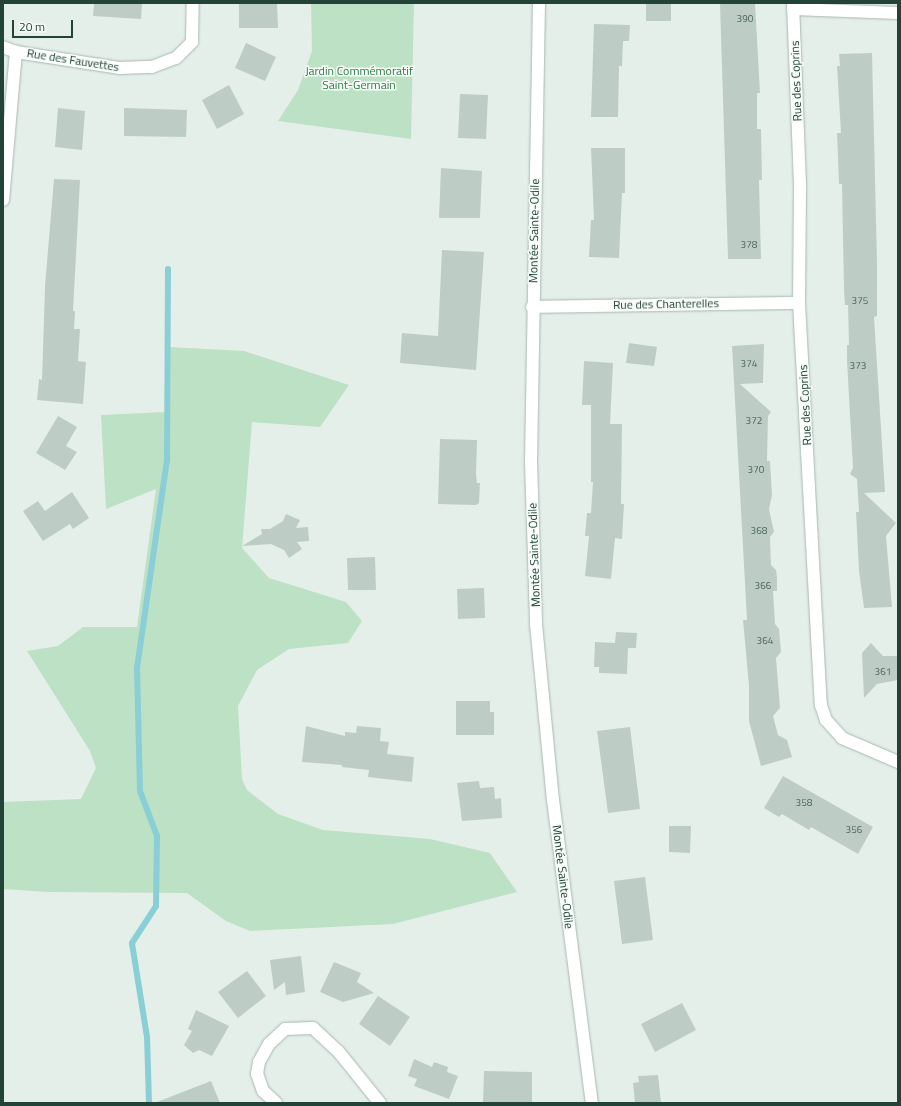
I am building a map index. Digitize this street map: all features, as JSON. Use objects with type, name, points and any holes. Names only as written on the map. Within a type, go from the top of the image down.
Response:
[{"type":"street","name":"Rue des Fauvettes","points":[[3,47],[16,52],[119,68],[152,67],[176,58],[192,42],[193,3]]},
{"type":"street","name":"Montée Sainte-Odile","points":[[539,3],[532,307],[531,462],[536,624],[553,800],[592,1103]]},
{"type":"street","points":[[794,6],[898,13]]},
{"type":"street","name":"Rue des Coprins","points":[[794,6],[800,187],[799,303],[821,705],[826,720],[842,738],[898,762]]},
{"type":"street","points":[[3,200],[16,52]]},
{"type":"street","name":"Rue des Chanterelles","points":[[532,307],[799,303]]},
{"type":"street","points":[[276,1103],[264,1091],[257,1074],[259,1062],[269,1044],[285,1029],[313,1028],[338,1051],[380,1103]]},
{"type":"green space","name":"Jardin Commémoratif Saint-Germain","points":[[311,3],[414,3],[411,139],[278,121],[298,90],[312,51]]},
{"type":"green space","points":[[169,347],[244,351],[349,385],[320,427],[252,422],[242,548],[269,578],[346,602],[362,621],[348,643],[289,649],[257,670],[238,706],[242,779],[247,790],[278,814],[323,830],[430,839],[490,853],[517,892],[393,924],[250,931],[226,921],[187,893],[48,892],[3,889],[3,802],[81,799],[96,768],[90,751],[27,651],[58,646],[83,627],[137,627],[156,489],[106,509],[101,415],[166,412]]},
{"type":"building","points":[[94,3],[142,3],[141,19],[93,16]]},
{"type":"building","points":[[239,3],[277,3],[278,28],[239,28]]},
{"type":"building","points":[[646,3],[671,3],[671,21],[646,21]]},
{"type":"building","points":[[720,3],[755,3],[760,93],[757,93],[757,129],[761,129],[762,180],[759,180],[761,259],[728,259]]},
{"type":"building","points":[[594,24],[630,25],[629,41],[623,41],[622,66],[619,66],[618,117],[591,117]]},
{"type":"building","points":[[246,43],[276,57],[265,81],[235,68]]},
{"type":"building","points":[[872,53],[877,263],[877,316],[874,317],[885,492],[864,493],[896,523],[886,536],[892,607],[864,608],[859,571],[856,512],[859,512],[857,479],[850,474],[853,468],[847,361],[847,345],[849,345],[848,305],[845,305],[844,290],[842,184],[839,184],[837,133],[841,133],[837,66],[840,66],[839,54]]},
{"type":"building","points":[[229,85],[244,114],[217,129],[202,100]]},
{"type":"building","points":[[460,94],[488,95],[486,139],[458,138]]},
{"type":"building","points":[[58,108],[85,111],[82,150],[55,147]]},
{"type":"building","points":[[124,108],[187,110],[186,137],[124,136]]},
{"type":"building","points":[[591,148],[625,148],[625,193],[622,193],[619,258],[589,257],[591,220],[594,220]]},
{"type":"building","points":[[441,168],[482,171],[480,218],[439,218]]},
{"type":"building","points":[[54,179],[80,180],[73,311],[75,311],[74,329],[80,329],[78,361],[86,362],[83,404],[37,400],[39,379],[42,380],[45,286]]},
{"type":"building","points":[[442,250],[484,252],[476,370],[400,363],[402,333],[438,336]]},
{"type":"building","points":[[629,343],[657,347],[654,366],[626,363]]},
{"type":"building","points":[[764,344],[763,383],[740,384],[771,412],[768,416],[767,461],[770,461],[772,495],[769,509],[774,532],[770,537],[771,565],[776,570],[777,577],[777,591],[773,591],[775,624],[779,629],[781,652],[776,658],[780,708],[773,716],[778,735],[787,740],[792,757],[761,766],[749,721],[749,686],[743,620],[747,620],[732,346]]},
{"type":"building","points":[[584,361],[613,363],[610,424],[622,424],[621,504],[624,504],[622,539],[615,538],[611,579],[585,576],[589,536],[585,536],[587,513],[591,513],[593,482],[591,482],[591,405],[582,405]]},
{"type":"building","points":[[58,416],[77,427],[66,446],[77,452],[65,470],[36,453]]},
{"type":"building","points":[[440,439],[477,440],[476,474],[477,483],[480,483],[479,503],[476,505],[438,504]]},
{"type":"building","points":[[72,492],[89,518],[73,529],[70,524],[43,541],[23,511],[38,501],[45,511]]},
{"type":"building","points":[[286,514],[300,520],[296,528],[308,527],[309,541],[297,542],[302,549],[289,558],[284,550],[271,544],[242,546],[262,534],[261,529],[270,529],[283,521]]},
{"type":"building","points":[[375,557],[376,590],[348,590],[347,558]]},
{"type":"building","points":[[484,588],[485,618],[458,619],[457,589]]},
{"type":"building","points":[[616,632],[637,633],[636,648],[628,648],[627,674],[599,673],[599,667],[594,667],[595,642],[615,643]]},
{"type":"building","points":[[871,643],[883,656],[898,656],[898,680],[877,684],[864,698],[862,653]]},
{"type":"building","points":[[456,701],[490,701],[490,712],[494,712],[494,735],[456,735]]},
{"type":"building","points":[[306,726],[345,736],[345,732],[356,733],[357,726],[381,728],[380,741],[389,742],[387,754],[414,757],[412,782],[368,777],[369,770],[342,767],[342,765],[302,762]]},
{"type":"building","points":[[630,727],[640,809],[608,813],[597,731]]},
{"type":"building","points":[[783,776],[873,827],[858,854],[811,827],[809,830],[782,814],[779,817],[764,808]]},
{"type":"building","points":[[479,781],[480,788],[494,787],[495,799],[501,798],[502,818],[462,821],[457,783]]},
{"type":"building","points":[[669,826],[691,826],[690,853],[669,852]]},
{"type":"building","points":[[645,877],[653,940],[622,944],[614,881]]},
{"type":"building","points":[[301,956],[305,992],[286,995],[285,982],[274,990],[270,960]]},
{"type":"building","points":[[334,962],[361,973],[357,982],[374,993],[343,1002],[320,992]]},
{"type":"building","points":[[247,971],[266,996],[238,1018],[218,992]]},
{"type":"building","points":[[378,996],[410,1017],[390,1046],[359,1024]]},
{"type":"building","points":[[682,1003],[696,1030],[655,1052],[641,1024]]},
{"type":"building","points":[[196,1010],[229,1026],[212,1056],[199,1050],[193,1053],[184,1045],[192,1031],[188,1029]]},
{"type":"building","points":[[414,1059],[432,1067],[434,1062],[448,1067],[447,1072],[458,1076],[449,1099],[414,1086],[417,1079],[408,1076]]},
{"type":"building","points":[[484,1071],[532,1072],[532,1103],[483,1103]]},
{"type":"building","points":[[658,1075],[661,1103],[635,1103],[633,1083],[639,1082],[638,1076]]},
{"type":"building","points":[[211,1081],[220,1103],[157,1102]]},
{"type":"waterway","points":[[149,1103],[147,1037],[132,943],[156,906],[157,836],[140,791],[137,668],[167,460],[168,269]]}]
